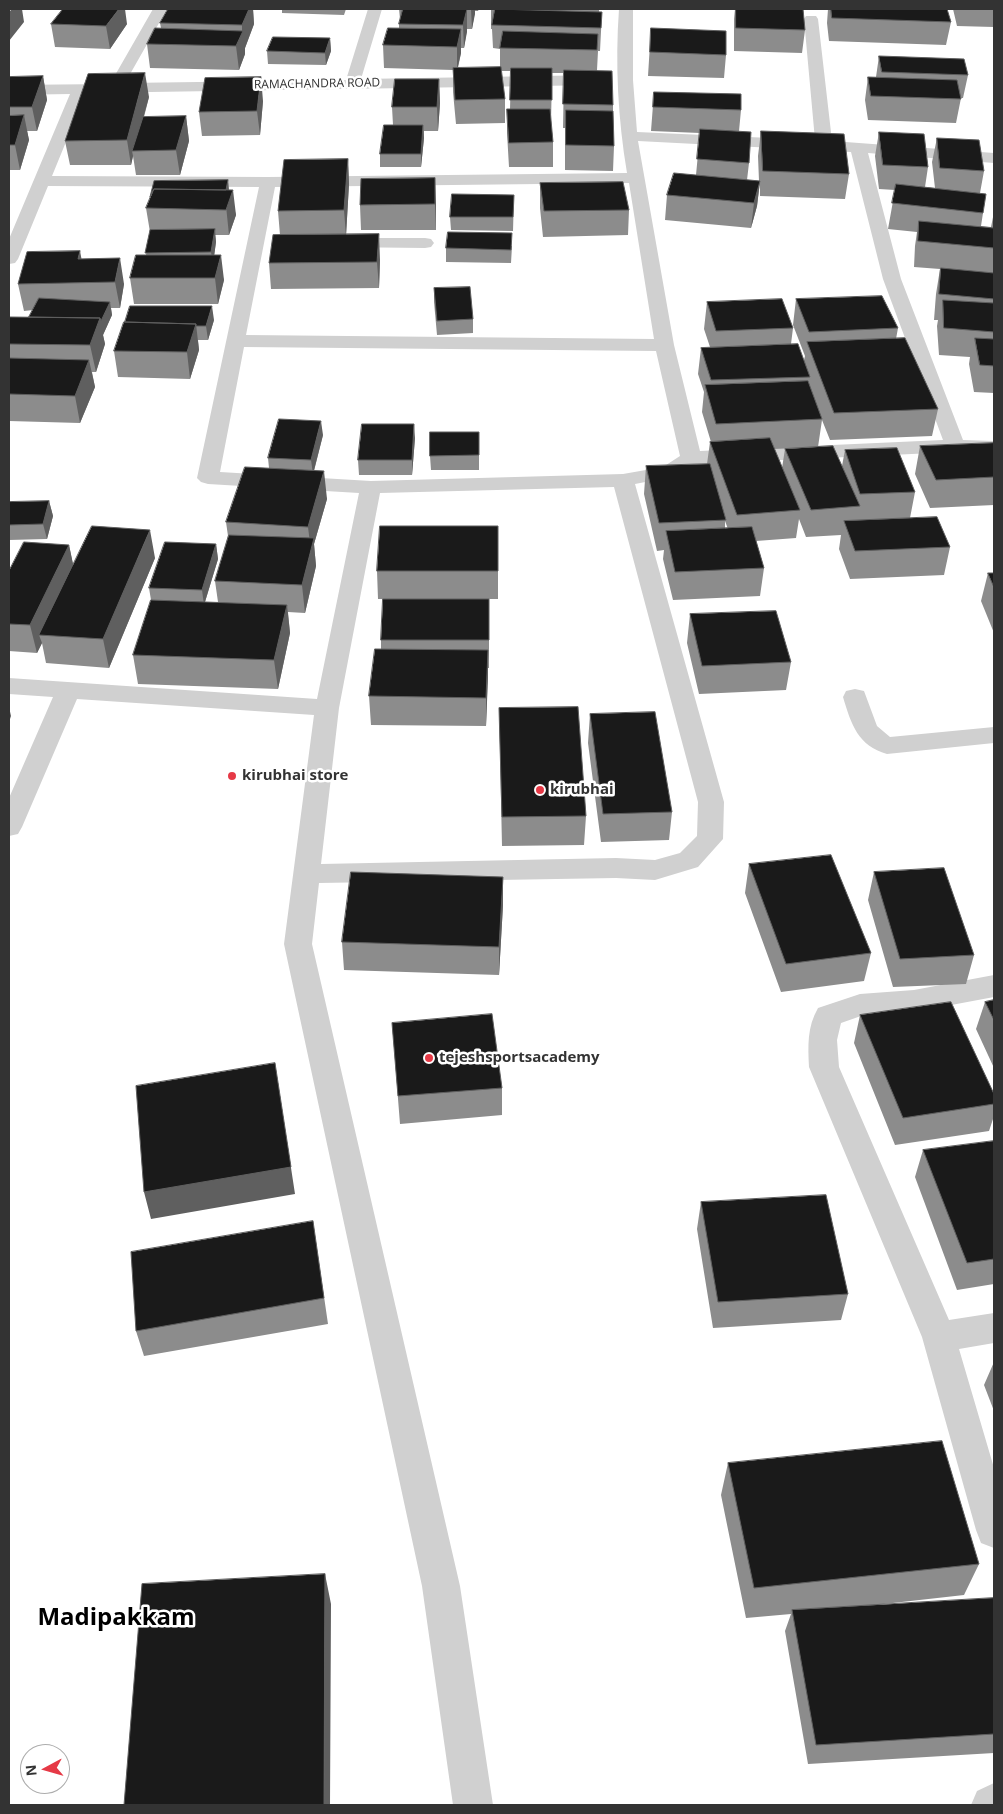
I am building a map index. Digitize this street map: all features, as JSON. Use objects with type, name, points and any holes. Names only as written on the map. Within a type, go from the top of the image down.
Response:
[{"type":"street","points":[[116,88],[160,9]]},
{"type":"street","points":[[352,84],[375,9]]},
{"type":"street","points":[[626,9],[625,80],[629,136],[664,345],[691,458]]},
{"type":"street","points":[[811,20],[824,145]]},
{"type":"street","name":"RAMACHANDRA ROAD","points":[[9,90],[625,80]]},
{"type":"street","points":[[9,259],[80,89]]},
{"type":"street","points":[[629,136],[858,147],[994,158]]},
{"type":"street","points":[[858,147],[892,279],[955,446]]},
{"type":"street","points":[[40,181],[268,182],[636,178]]},
{"type":"street","points":[[268,182],[208,478],[371,488],[623,480],[669,472],[691,458],[955,446],[994,448]]},
{"type":"street","points":[[256,243],[275,243]]},
{"type":"street","points":[[325,243],[425,243]]},
{"type":"street","points":[[236,341],[664,345]]},
{"type":"street","points":[[307,874],[616,868],[655,870],[689,860],[710,839],[711,802],[623,480]]},
{"type":"street","points":[[371,488],[327,708],[298,944],[441,1586],[473,1805]]},
{"type":"street","points":[[9,686],[327,708]]},
{"type":"street","points":[[9,827],[68,690]]},
{"type":"street","points":[[855,697],[866,733],[876,741],[887,746],[994,735]]},
{"type":"street","points":[[994,986],[914,1001],[860,1005],[828,1016],[822,1040],[824,1067],[939,1337],[994,1530]]},
{"type":"street","points":[[939,1337],[994,1328]]},
{"type":"building","points":[[63,9],[119,9],[106,26],[51,24]]},
{"type":"building","points":[[168,9],[249,9],[242,25],[160,23]]},
{"type":"building","points":[[403,9],[467,9],[463,25],[399,24]]},
{"type":"building","points":[[495,9],[602,12],[601,28],[492,25]]},
{"type":"building","points":[[736,9],[803,9],[805,30],[736,28]]},
{"type":"building","points":[[831,9],[947,9],[951,22],[832,18]]},
{"type":"building","points":[[155,28],[243,31],[236,46],[147,44]]},
{"type":"building","points":[[388,28],[461,29],[457,47],[383,45]]},
{"type":"building","points":[[651,28],[726,31],[726,55],[650,52]]},
{"type":"building","points":[[503,31],[598,34],[597,50],[500,48]]},
{"type":"building","points":[[273,37],[330,38],[325,53],[267,51]]},
{"type":"building","points":[[879,56],[964,59],[968,75],[882,72]]},
{"type":"building","points":[[501,67],[505,99],[455,100],[453,68]]},
{"type":"building","points":[[511,68],[552,68],[552,100],[510,100]]},
{"type":"building","points":[[564,70],[612,71],[613,105],[563,104]]},
{"type":"building","points":[[145,73],[127,140],[65,141],[88,74]]},
{"type":"building","points":[[43,76],[32,107],[9,107],[9,77]]},
{"type":"building","points":[[261,77],[257,111],[199,112],[205,78]]},
{"type":"building","points":[[868,77],[957,80],[961,99],[871,96]]},
{"type":"building","points":[[395,79],[439,79],[437,107],[392,107]]},
{"type":"building","points":[[654,92],[741,94],[741,110],[653,107]]},
{"type":"building","points":[[507,109],[550,109],[553,142],[509,143]]},
{"type":"building","points":[[566,110],[613,111],[614,146],[566,145]]},
{"type":"building","points":[[24,115],[15,145],[9,145],[9,116]]},
{"type":"building","points":[[186,116],[176,150],[132,151],[143,117]]},
{"type":"building","points":[[384,125],[423,125],[421,154],[380,154]]},
{"type":"building","points":[[700,129],[751,132],[749,163],[697,159]]},
{"type":"building","points":[[761,131],[844,134],[849,174],[763,171]]},
{"type":"building","points":[[879,132],[924,134],[928,167],[883,165]]},
{"type":"building","points":[[937,138],[979,140],[984,171],[940,168]]},
{"type":"building","points":[[348,159],[344,210],[278,211],[284,160]]},
{"type":"building","points":[[674,173],[760,181],[754,203],[667,195]]},
{"type":"building","points":[[435,178],[435,204],[360,205],[361,179]]},
{"type":"building","points":[[228,180],[226,190],[154,189],[150,197],[154,181]]},
{"type":"building","points":[[623,182],[629,210],[544,211],[540,183]]},
{"type":"building","points":[[896,184],[986,194],[983,213],[892,203]]},
{"type":"building","points":[[154,189],[233,190],[226,210],[146,208]]},
{"type":"building","points":[[452,194],[514,195],[513,217],[450,217]]},
{"type":"building","points":[[919,221],[994,228],[994,248],[918,241]]},
{"type":"building","points":[[215,229],[211,252],[145,253],[150,230]]},
{"type":"building","points":[[448,232],[512,233],[511,250],[446,248]]},
{"type":"building","points":[[379,234],[377,262],[269,263],[273,235]]},
{"type":"building","points":[[80,251],[78,259],[120,258],[115,282],[18,284],[27,252]]},
{"type":"building","points":[[136,255],[221,255],[215,278],[130,278]]},
{"type":"building","points":[[941,268],[994,273],[994,299],[939,294]]},
{"type":"building","points":[[470,287],[473,319],[437,321],[434,288]]},
{"type":"building","points":[[882,296],[898,328],[809,332],[796,299]]},
{"type":"building","points":[[39,298],[110,302],[101,321],[100,318],[29,317]]},
{"type":"building","points":[[782,299],[793,328],[716,331],[707,302]]},
{"type":"building","points":[[943,300],[994,303],[994,332],[944,328]]},
{"type":"building","points":[[130,306],[212,306],[206,326],[196,326],[196,324],[125,322]]},
{"type":"building","points":[[9,317],[100,318],[90,345],[9,344]]},
{"type":"building","points":[[124,322],[196,324],[187,352],[114,351]]},
{"type":"building","points":[[905,338],[938,409],[834,413],[807,342]]},
{"type":"building","points":[[975,338],[994,339],[994,366],[980,365]]},
{"type":"building","points":[[798,344],[810,377],[711,380],[701,348]]},
{"type":"building","points":[[9,358],[89,360],[75,396],[9,394]]},
{"type":"building","points":[[808,381],[822,419],[716,424],[705,385]]},
{"type":"building","points":[[279,419],[321,421],[311,460],[268,458]]},
{"type":"building","points":[[362,424],[414,424],[412,460],[358,460]]},
{"type":"building","points":[[430,432],[479,432],[479,455],[430,456]]},
{"type":"building","points":[[770,438],[800,510],[737,515],[710,442]]},
{"type":"building","points":[[994,443],[994,477],[936,480],[920,446]]},
{"type":"building","points":[[833,446],[860,506],[811,510],[785,449]]},
{"type":"building","points":[[897,448],[915,492],[860,494],[845,450]]},
{"type":"building","points":[[710,464],[726,520],[659,523],[646,466]]},
{"type":"building","points":[[245,467],[324,471],[308,527],[226,522]]},
{"type":"building","points":[[49,501],[43,524],[9,525],[9,502]]},
{"type":"building","points":[[937,517],[950,547],[855,551],[844,521]]},
{"type":"building","points":[[92,526],[150,530],[103,639],[39,635]]},
{"type":"building","points":[[380,526],[498,526],[498,571],[377,571]]},
{"type":"building","points":[[752,527],[764,568],[675,572],[666,531]]},
{"type":"building","points":[[229,535],[314,538],[302,585],[215,581]]},
{"type":"building","points":[[24,542],[69,545],[30,625],[9,624],[9,571]]},
{"type":"building","points":[[165,542],[216,544],[202,590],[149,588]]},
{"type":"building","points":[[988,573],[994,573],[994,587]]},
{"type":"building","points":[[383,599],[489,599],[489,640],[381,640]]},
{"type":"building","points":[[151,600],[287,605],[274,660],[133,655]]},
{"type":"building","points":[[776,611],[791,662],[702,666],[690,614]]},
{"type":"building","points":[[375,649],[488,650],[486,698],[369,696]]},
{"type":"building","name":"kirubhai","points":[[578,707],[586,816],[502,817],[499,708]]},
{"type":"building","points":[[655,712],[672,812],[603,814],[590,714]]},
{"type":"building","points":[[831,855],[871,953],[786,964],[749,864]]},
{"type":"building","points":[[944,868],[974,955],[900,959],[874,872]]},
{"type":"building","points":[[351,872],[503,877],[499,947],[342,942]]},
{"type":"building","points":[[994,1000],[994,1020],[985,1002]]},
{"type":"building","points":[[951,1002],[994,1094],[994,1104],[903,1118],[860,1015]]},
{"type":"building","points":[[492,1014],[502,1088],[398,1096],[392,1023]]},
{"type":"building","points":[[275,1063],[291,1167],[144,1192],[136,1086]]},
{"type":"building","points":[[994,1141],[994,1259],[967,1263],[923,1150]]},
{"type":"building","points":[[826,1195],[848,1294],[718,1302],[701,1202]]},
{"type":"building","points":[[313,1221],[324,1298],[136,1331],[131,1252]]},
{"type":"building","points":[[942,1441],[979,1564],[754,1588],[728,1463]]},
{"type":"building","points":[[325,1574],[324,1805],[124,1805],[142,1584]]},
{"type":"building","points":[[994,1598],[994,1734],[816,1745],[792,1610]]},
{"type":"place","name":"kirubhai store","points":[[232,776]]},
{"type":"place","name":"kirubhai","points":[[540,790]]},
{"type":"place","name":"tejeshsportsacademy","points":[[429,1058]]},
{"type":"district","name":"Madipakkam","points":[[116,1618]]}]
